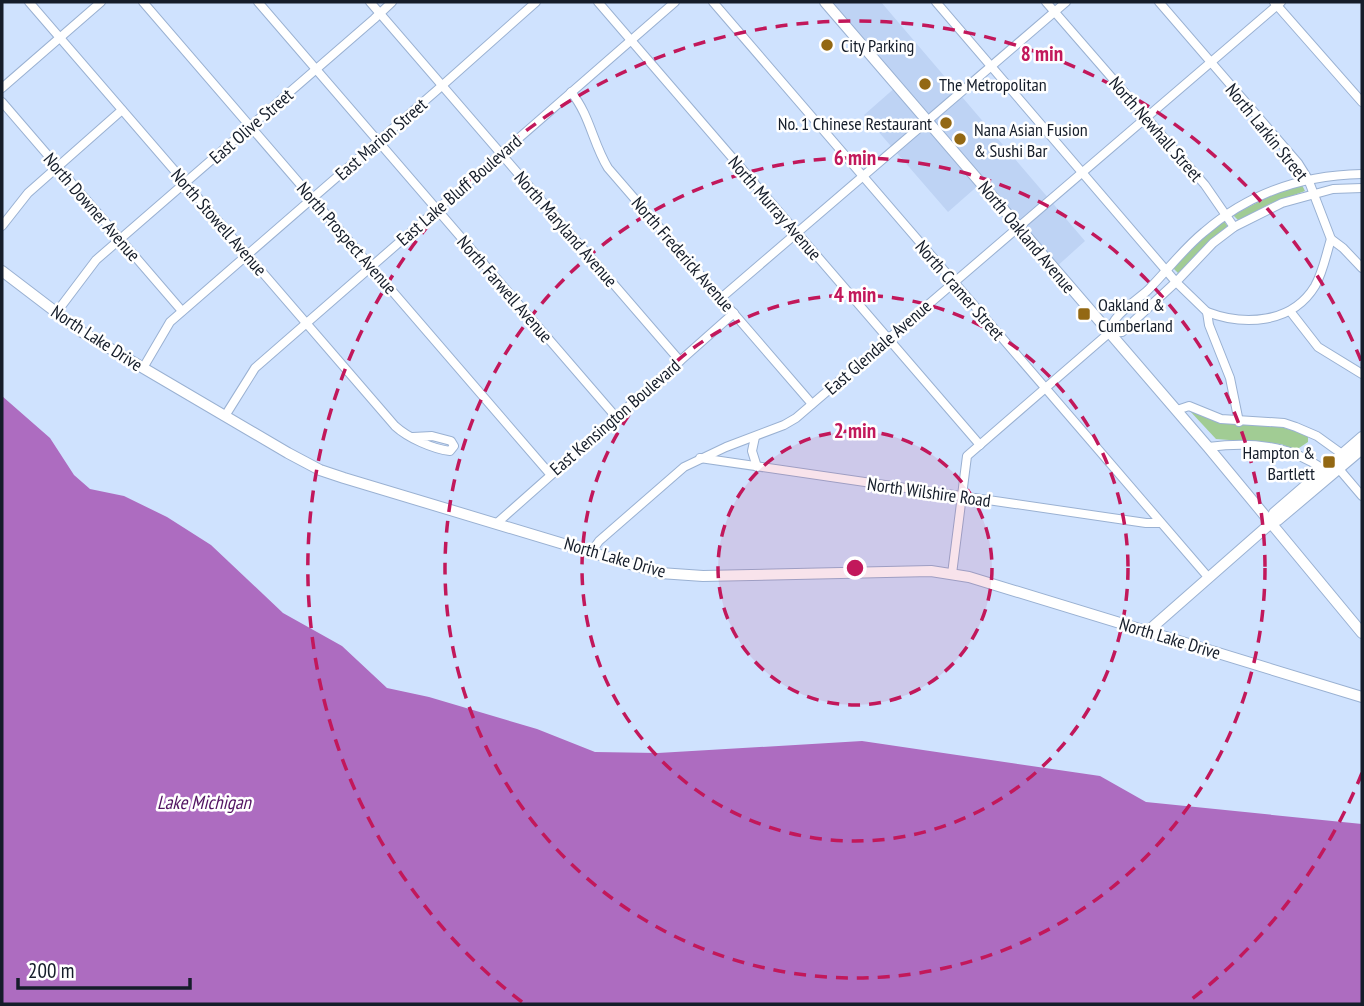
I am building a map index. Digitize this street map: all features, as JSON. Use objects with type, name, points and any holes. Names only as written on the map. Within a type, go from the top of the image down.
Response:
[{"type":"main road","name":"North Oakland Avenue","points":[[825,2],[1208,447],[1362,633]]},
{"type":"main road","name":"North Lake Drive","points":[[2,271],[82,332],[320,470],[660,573],[951,573],[1362,697]]},
{"type":"main road","points":[[1271,523],[1274,513],[1362,437]]},
{"type":"main road","points":[[1148,631],[1271,523],[1362,449]]},
{"type":"street","name":"North Stowell Avenue","points":[[29,2],[395,426],[414,437]]},
{"type":"street","points":[[2,88],[100,2]]},
{"type":"street","name":"North Prospect Avenue","points":[[143,2],[551,474]]},
{"type":"street","name":"North Farwell Avenue","points":[[258,2],[616,417]]},
{"type":"street","name":"North Maryland Avenue","points":[[370,2],[680,361]]},
{"type":"street","name":"East Olive Street","points":[[56,313],[96,260],[392,2]]},
{"type":"street","name":"East Marion Street","points":[[143,368],[165,326],[536,2]]},
{"type":"street","name":"North Murray Avenue","points":[[598,2],[980,445]]},
{"type":"street","name":"East Lake Bluff Boulevard","points":[[225,416],[255,368],[675,2]]},
{"type":"street","name":"North Cramer Street","points":[[713,2],[1208,577]]},
{"type":"street","points":[[936,2],[1176,282],[1207,312],[1233,320],[1264,320],[1290,310],[1301,303],[1315,285],[1331,239]]},
{"type":"street","name":"North Newhall Street","points":[[1046,2],[1205,185],[1234,228]]},
{"type":"street","points":[[721,298],[1066,2]]},
{"type":"street","name":"North Larkin Street","points":[[1159,2],[1298,163],[1308,179],[1331,239],[1362,268]]},
{"type":"street","points":[[1277,3],[1362,102]]},
{"type":"street","name":"East Glendale Avenue","points":[[592,551],[599,541],[672,477],[700,458],[784,425],[812,404],[1277,3]]},
{"type":"street","name":"North Frederick Avenue","points":[[571,92],[585,111],[608,168],[812,404]]},
{"type":"street","name":"North Downer Avenue","points":[[2,102],[182,311]]},
{"type":"street","points":[[2,226],[28,193],[122,110]]},
{"type":"street","points":[[951,573],[967,456],[1109,333],[1113,321],[1203,232],[1226,214],[1273,190],[1308,179],[1362,174]]},
{"type":"street","points":[[1109,333],[1122,332],[1213,243],[1234,228],[1282,203],[1332,189],[1362,188]]},
{"type":"street","points":[[1290,310],[1318,347],[1362,374]]},
{"type":"street","points":[[1207,312],[1209,325],[1230,378],[1239,422]]},
{"type":"street","name":"East Kensington Boulevard","points":[[497,523],[734,313]]},
{"type":"street","points":[[1177,411],[1193,407],[1221,419],[1296,426],[1317,436],[1342,454],[1339,469]]},
{"type":"street","points":[[755,436],[752,452],[757,467]]},
{"type":"street","points":[[1208,447],[1229,444],[1279,447],[1308,458],[1324,470],[1339,469]]},
{"type":"street","name":"North Wilshire Road","points":[[700,458],[1159,523]]},
{"type":"street","points":[[1339,469],[1362,496]]},
{"type":"shaded area","points":[[836,2],[881,2],[1085,241],[1054,269],[981,183],[948,212],[864,115],[897,86],[830,7]]},
{"type":"green space","points":[[1302,185],[1305,191],[1269,204],[1239,221],[1233,215],[1278,192]]},
{"type":"green space","points":[[1224,221],[1228,227],[1178,273],[1173,268],[1200,240]]},
{"type":"green space","points":[[1189,410],[1226,423],[1278,426],[1308,435],[1308,442],[1296,450],[1281,444],[1216,439]]},
{"type":"water","name":"Lake Michigan","points":[[2,396],[50,438],[74,475],[90,489],[124,496],[167,517],[211,545],[283,613],[342,646],[387,688],[429,697],[537,729],[595,752],[658,753],[862,741],[1100,776],[1146,802],[1362,824],[1362,1004],[2,1004]]},
{"type":"place","name":"City Parking","points":[[827,45]]},
{"type":"place","name":"The Metropolitan","points":[[925,84]]},
{"type":"place","name":"No. 1 Chinese Restaurant","points":[[946,123]]},
{"type":"place","name":"Nana Asian Fusion & Sushi Bar","points":[[960,139]]},
{"type":"place","name":"Oakland & Cumberland","points":[[1084,314]]},
{"type":"place","name":"Hampton & Bartlett","points":[[1329,462]]}]
